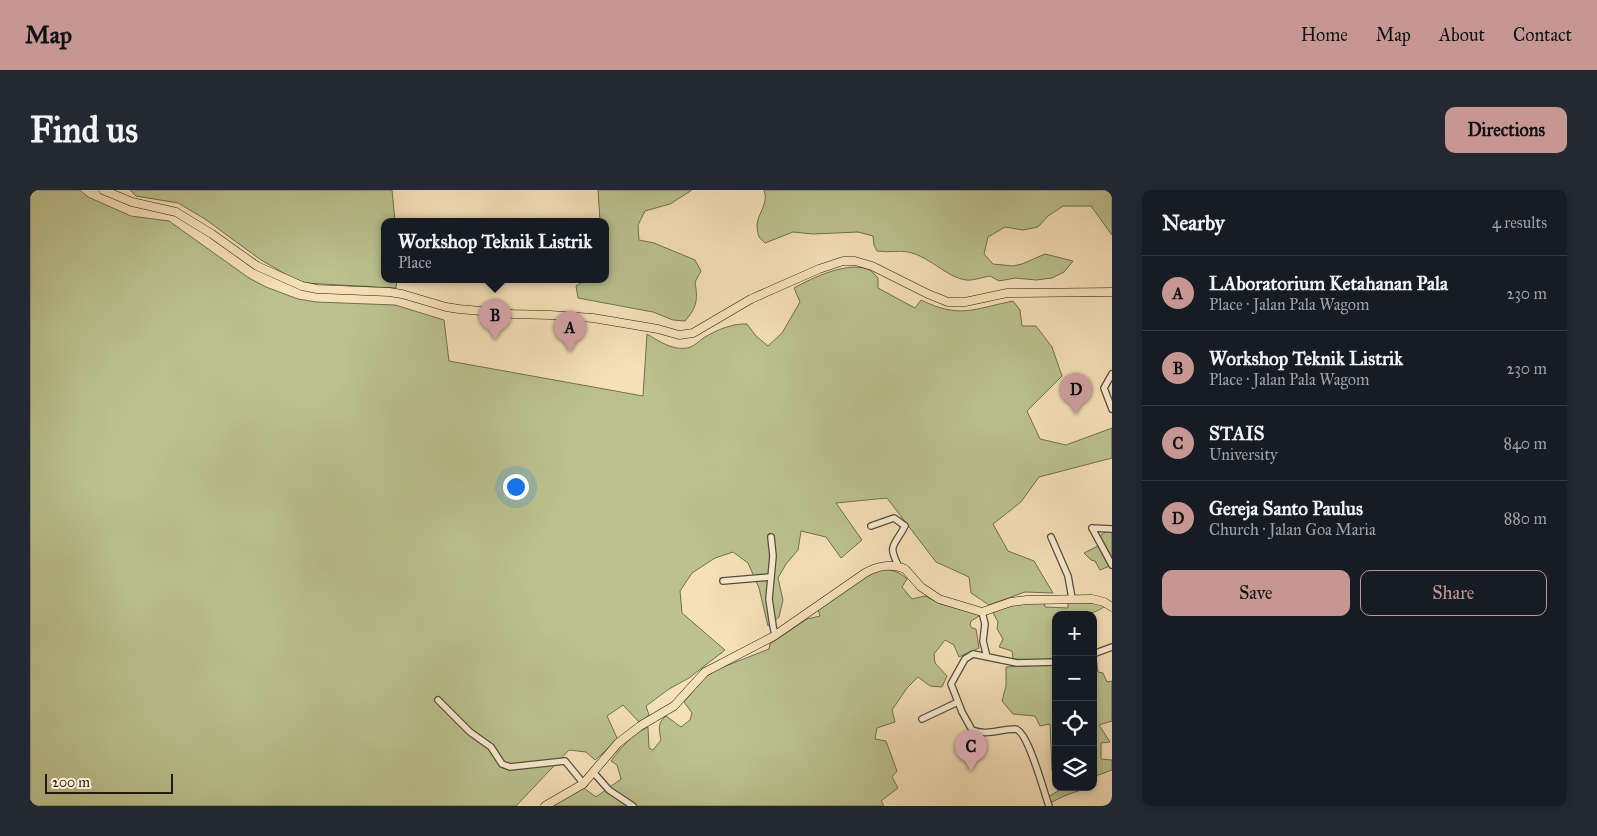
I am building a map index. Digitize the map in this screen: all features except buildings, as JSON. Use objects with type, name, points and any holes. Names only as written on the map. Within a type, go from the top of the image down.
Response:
[{"type":"main road","points":[[103,190],[132,202],[176,212],[212,234],[257,266],[302,286],[389,292],[459,309],[588,318],[658,329],[679,335],[693,333],[751,299],[843,261],[855,261],[872,266],[948,302],[965,302],[1007,293],[1112,292]]},
{"type":"main road","points":[[546,806],[584,784],[618,743],[640,726],[674,706],[705,672],[775,635],[871,569],[887,566],[899,567],[904,569],[925,590],[938,599],[982,612],[1020,600],[1072,598],[1099,600],[1112,607]]},
{"type":"street","points":[[1112,374],[1104,388],[1112,409]]},
{"type":"street","points":[[871,526],[894,518],[905,526],[893,545],[892,551],[899,567]]},
{"type":"street","points":[[1112,529],[1092,528],[1112,565]]},
{"type":"street","points":[[1051,536],[1068,576],[1072,598]]},
{"type":"street","points":[[771,537],[773,556],[769,599],[775,635]]},
{"type":"street","points":[[723,582],[770,577]]},
{"type":"street","points":[[982,612],[985,624],[983,641],[987,657]]},
{"type":"street","points":[[1097,653],[1112,647]]},
{"type":"street","points":[[1048,806],[1029,747],[1021,731],[1016,729],[996,732],[974,731],[958,702],[952,684],[965,659],[973,654],[1017,662],[1052,662]]},
{"type":"street","points":[[438,700],[470,732],[491,747],[502,764],[510,768],[565,761],[584,784]]},
{"type":"street","points":[[922,719],[958,702]]},
{"type":"street","points":[[594,773],[608,790],[634,806]]},
{"type":"green space","points":[[30,190],[80,190],[88,197],[131,216],[169,221],[249,278],[266,287],[298,299],[316,302],[395,305],[444,320],[449,361],[643,396],[647,334],[669,346],[687,348],[720,330],[731,326],[747,324],[756,336],[768,346],[782,333],[800,302],[794,288],[820,275],[841,269],[861,267],[870,270],[878,278],[878,288],[915,308],[921,300],[935,306],[957,311],[967,311],[1013,301],[1020,310],[1022,326],[1036,326],[1052,347],[1062,376],[1027,411],[1040,439],[1066,445],[1112,428],[1112,458],[1039,477],[1021,502],[993,524],[1008,551],[1034,561],[1053,593],[1025,592],[989,605],[971,593],[969,577],[936,562],[887,498],[836,503],[862,540],[841,558],[826,537],[801,531],[798,550],[786,564],[778,578],[783,600],[779,617],[768,626],[759,588],[748,563],[733,552],[715,558],[692,573],[680,591],[682,613],[725,650],[689,678],[669,689],[646,706],[649,715],[640,723],[623,705],[607,716],[618,740],[595,760],[586,752],[569,750],[516,806],[30,806]]},
{"type":"green space","points":[[130,190],[392,190],[395,218],[381,218],[381,283],[397,283],[396,288],[305,283],[261,260],[205,219],[178,203],[136,196]]},
{"type":"green space","points":[[598,190],[692,190],[670,204],[645,211],[638,225],[639,240],[654,243],[695,260],[701,271],[695,282],[696,303],[685,321],[673,320],[653,312],[578,298],[576,286],[581,283],[609,283],[609,218],[600,218]]},
{"type":"green space","points":[[764,190],[1112,190],[1112,235],[1091,206],[1063,206],[1048,216],[1038,227],[1023,230],[1005,227],[988,237],[984,254],[993,264],[1013,266],[1045,254],[1073,261],[1064,272],[1052,278],[1036,280],[1015,278],[999,281],[990,276],[963,280],[916,254],[904,251],[877,251],[873,236],[858,232],[813,234],[793,232],[765,243],[759,237],[757,225],[765,199]]},
{"type":"green space","points":[[1112,528],[1112,565],[1100,570],[1095,561],[1091,560],[1084,553],[1100,545],[1101,535]]},
{"type":"green space","points":[[883,569],[896,572],[907,579],[902,587],[912,599],[925,596],[941,604],[981,615],[971,621],[970,625],[976,629],[979,648],[959,657],[954,645],[945,640],[934,654],[935,663],[947,676],[942,687],[930,686],[918,677],[907,688],[892,710],[895,722],[877,728],[875,739],[886,741],[897,771],[892,777],[898,788],[881,801],[884,806],[552,806],[584,788],[596,797],[621,779],[617,765],[611,761],[632,738],[648,727],[649,748],[653,750],[661,740],[660,724],[666,716],[681,727],[690,720],[692,713],[684,702],[705,677],[718,669],[769,649],[770,644],[807,619],[820,616],[818,609],[867,576]]},
{"type":"green space","points":[[1044,601],[1045,607],[1068,608],[1068,602],[1097,603],[1105,606],[1096,611],[1052,611],[1052,658],[1013,659],[1012,651],[999,647],[1003,639],[997,629],[998,622],[992,611],[1020,603]]},
{"type":"green space","points":[[1052,664],[1052,770],[1050,724],[1040,726],[1035,716],[1013,714],[1002,701],[1006,686],[1006,667]]},
{"type":"green space","points":[[1097,664],[1098,672],[1103,673],[1107,682],[1112,681],[1112,721],[1099,725],[1110,742],[1101,743],[1101,759],[1112,760],[1112,770],[1097,776]]},
{"type":"green space","points":[[1058,791],[1078,791],[1052,802],[1048,797]]},
{"type":"place","name":"Workshop Teknik Listrik","points":[[495,340]]},
{"type":"place","name":"LAboratorium Ketahanan Pala","points":[[570,352]]},
{"type":"place","name":"Gereja Santo Paulus","points":[[1076,414]]},
{"type":"place","name":"STAIS","points":[[971,771]]}]
